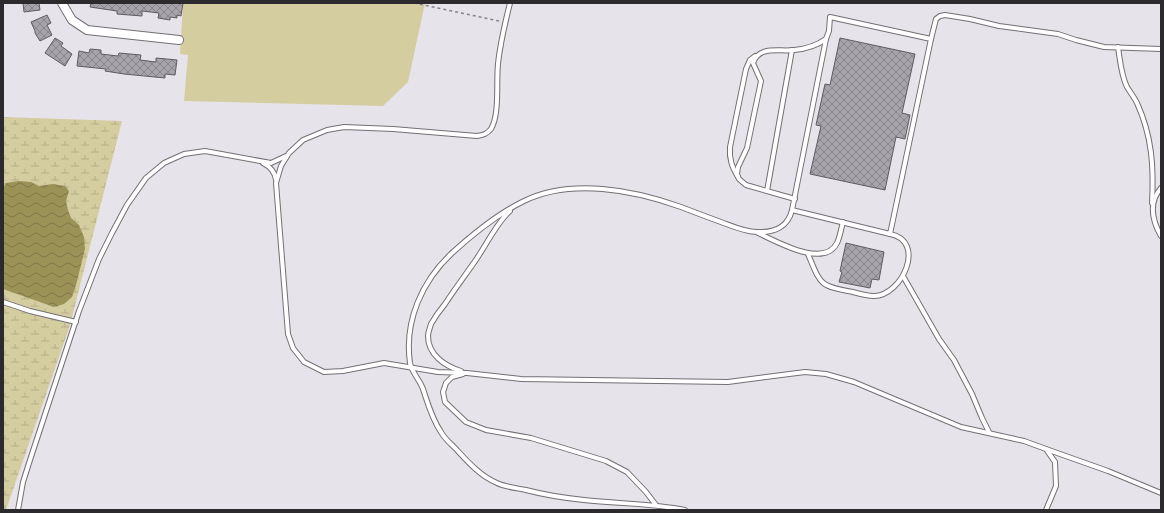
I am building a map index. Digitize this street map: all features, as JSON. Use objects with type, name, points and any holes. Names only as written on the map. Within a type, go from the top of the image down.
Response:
[{"type":"street","points":[[62,3],[72,20],[87,30],[179,40]]},
{"type":"lane","points":[[276,183],[281,166],[288,155],[303,140],[327,130],[344,127],[393,129],[477,136],[485,134],[490,130],[494,121],[497,106],[496,90],[498,65],[510,3]]},
{"type":"lane","points":[[890,234],[936,19],[940,16],[970,19],[999,26],[1058,34],[1104,47],[1161,49]]},
{"type":"lane","points":[[756,232],[774,231],[785,226],[792,210],[826,39],[829,31],[830,17],[932,39]]},
{"type":"lane","points":[[795,199],[746,185],[739,179],[731,163],[730,148],[746,69],[750,60],[760,53],[776,50],[792,50],[817,45],[826,39]]},
{"type":"lane","points":[[1118,48],[1120,64],[1126,85],[1137,103],[1149,139],[1153,162],[1153,220],[1161,236]]},
{"type":"lane","points":[[768,191],[792,50]]},
{"type":"lane","points":[[739,179],[738,167],[747,148],[760,91],[761,81],[753,63],[755,57],[760,53]]},
{"type":"lane","points":[[18,510],[23,482],[30,460],[76,322],[100,259],[127,205],[146,178],[164,163],[184,154],[205,151],[271,163],[288,155]]},
{"type":"lane","points":[[261,162],[268,165],[275,173],[288,334],[293,348],[304,362],[324,372],[343,371],[384,362],[438,372],[467,373],[521,379],[728,382],[805,372],[826,374],[854,382],[961,427],[1024,441],[1108,471],[1161,493]]},
{"type":"lane","points":[[685,510],[656,505],[585,500],[541,494],[498,484],[480,473],[441,434],[429,409],[422,387],[411,368],[408,351],[410,330],[415,309],[423,289],[446,259],[469,238],[497,216],[525,200],[557,190],[590,188],[627,192],[668,202],[740,229],[756,232],[808,254],[817,254],[830,251],[837,243],[843,222]]},
{"type":"lane","points":[[1152,203],[1161,188]]},
{"type":"lane","points":[[467,373],[442,363],[433,354],[428,343],[428,334],[431,324],[498,224],[515,206]]},
{"type":"lane","points":[[792,210],[896,235],[905,242],[908,250],[907,267],[896,286],[882,294],[875,296],[831,289],[822,284],[808,254]]},
{"type":"lane","points":[[903,276],[939,339],[954,360],[972,394],[989,432]]},
{"type":"lane","points":[[3,302],[30,311],[76,322]]},
{"type":"lane","points":[[467,373],[452,377],[446,383],[443,392],[445,402],[466,422],[486,430],[531,438],[606,461],[627,472],[656,505]]},
{"type":"lane","points":[[1046,449],[1055,462],[1056,486],[1046,510]]},
{"type":"path","points":[[414,3],[505,23]]},
{"type":"green space","points":[[183,3],[425,3],[408,82],[383,106],[184,101],[188,55],[180,54]]},
{"type":"green space","points":[[3,117],[122,121],[70,325],[6,510],[3,510]]},
{"type":"water","points":[[19,181],[31,182],[39,186],[53,184],[65,186],[69,191],[66,201],[68,210],[71,218],[79,225],[84,237],[85,249],[72,297],[64,304],[54,307],[3,289],[3,188],[6,183]]},
{"type":"building","points":[[23,3],[39,3],[40,10],[24,12]]},
{"type":"building","points":[[91,3],[183,3],[181,16],[177,15],[177,18],[170,17],[170,20],[158,18],[159,13],[142,11],[142,16],[117,14],[117,11],[90,7]]},
{"type":"building","points":[[47,15],[51,23],[47,25],[52,35],[40,41],[31,22]]},
{"type":"building","points":[[55,38],[63,43],[61,46],[72,54],[65,66],[45,53]]},
{"type":"building","points":[[840,38],[915,54],[902,113],[910,115],[905,139],[896,137],[885,190],[810,174],[821,126],[816,125],[825,84],[830,85]]},
{"type":"building","points":[[90,49],[101,50],[101,54],[118,56],[119,53],[141,55],[140,60],[156,62],[156,58],[177,60],[175,75],[165,74],[165,78],[124,74],[105,71],[106,69],[77,66],[79,51],[89,53]]},
{"type":"building","points":[[846,243],[884,252],[879,280],[872,279],[870,288],[839,282]]}]
